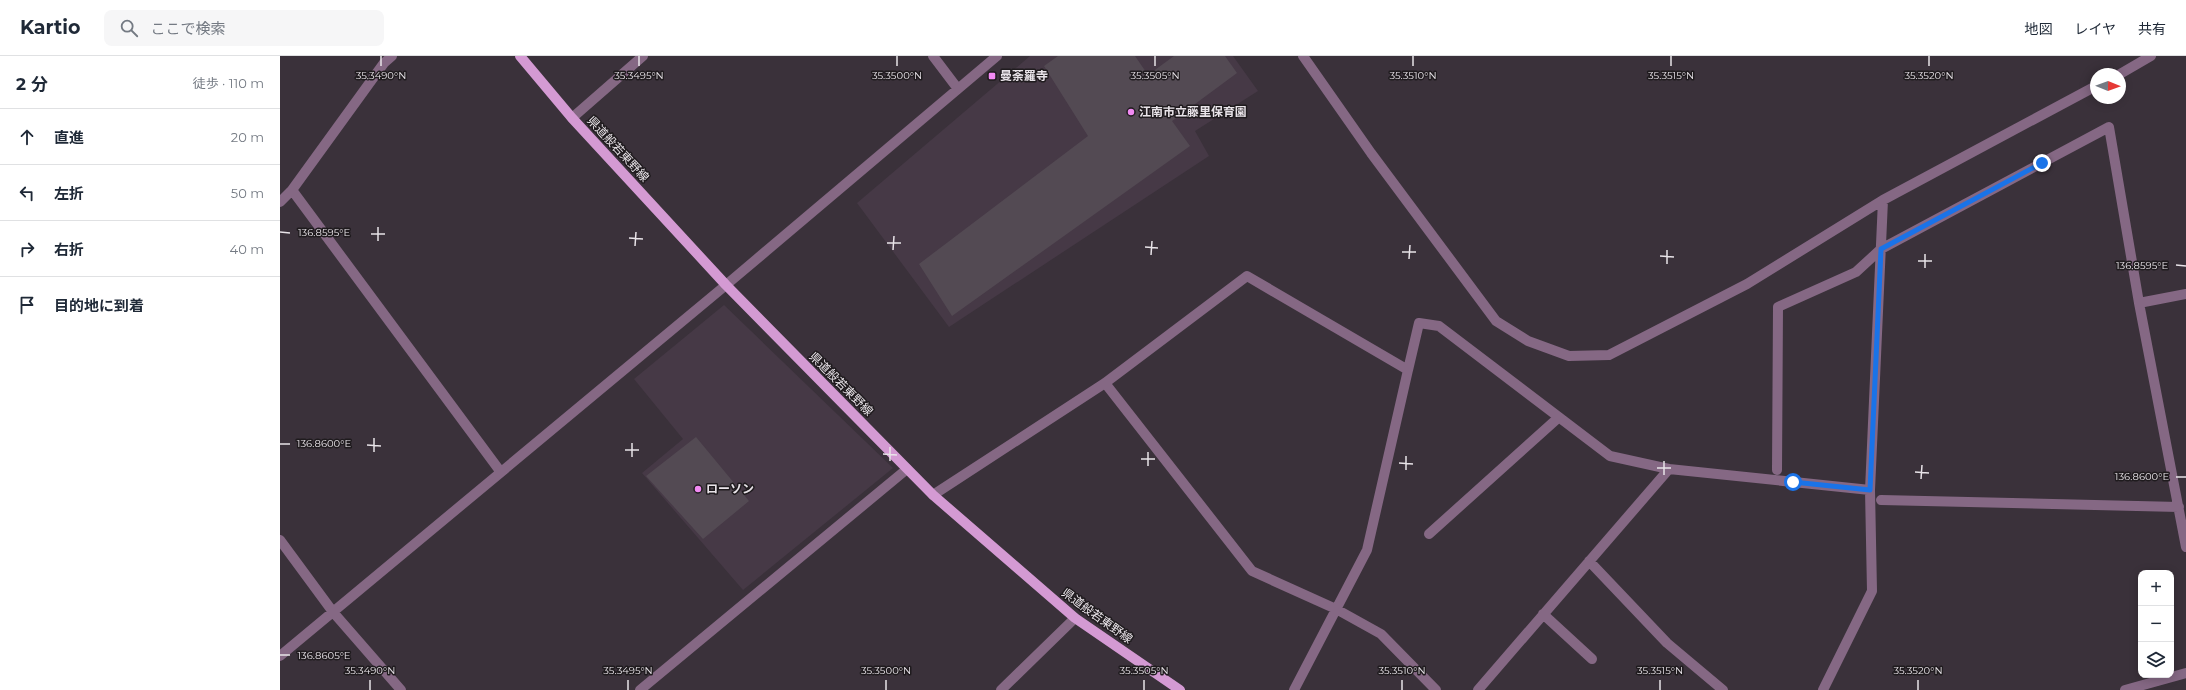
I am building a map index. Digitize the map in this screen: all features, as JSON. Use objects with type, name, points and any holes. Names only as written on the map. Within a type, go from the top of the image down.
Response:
[{"type":"main road","name":"県道般若東野線","points":[[520,56],[572,118],[726,285],[933,494],[1075,618],[1180,690]]},
{"type":"street","points":[[280,202],[292,190],[384,63],[392,56]]},
{"type":"street","points":[[572,118],[644,56]]},
{"type":"street","points":[[933,56],[958,89]]},
{"type":"street","points":[[280,656],[500,471],[726,285],[997,56]]},
{"type":"street","points":[[1303,56],[1371,152],[1496,321],[1528,341],[1569,356],[1609,355],[1747,284],[1883,200],[2090,89]]},
{"type":"street","points":[[2126,71],[2151,56]]},
{"type":"street","points":[[1777,470],[1778,307],[1856,272],[1881,249],[2109,127],[2139,303],[2186,547]]},
{"type":"street","points":[[292,190],[500,471]]},
{"type":"street","points":[[1824,690],[1872,591],[1870,490],[1883,200]]},
{"type":"street","points":[[933,494],[1105,383],[1247,276],[1408,370]]},
{"type":"street","points":[[2139,303],[2186,294]]},
{"type":"street","points":[[1294,690],[1367,550],[1419,323],[1439,326],[1558,418],[1610,456],[1669,469],[1870,490]]},
{"type":"street","points":[[1105,383],[1252,571],[1336,608],[1381,634],[1436,690]]},
{"type":"street","points":[[1429,534],[1558,418]]},
{"type":"street","points":[[640,690],[907,469]]},
{"type":"street","points":[[1478,690],[1669,469]]},
{"type":"street","points":[[1881,500],[2178,507]]},
{"type":"street","points":[[280,540],[333,612],[401,690]]},
{"type":"street","points":[[1589,561],[1667,643],[1723,690]]},
{"type":"street","points":[[1544,614],[1592,660]]},
{"type":"street","points":[[1001,690],[1075,618]]},
{"type":"street","points":[[2125,690],[2186,673]]},
{"type":"shaded area","points":[[1030,56],[1233,56],[1258,91],[1195,131],[1209,156],[949,327],[857,203]]},
{"type":"shaded area","points":[[724,305],[893,468],[743,590],[642,473],[683,439],[634,379]]},
{"type":"building","points":[[1058,56],[1135,56],[1148,75],[1174,56],[1225,56],[1237,73],[1172,121],[1190,146],[952,316],[919,264],[1088,136],[1044,66]]},
{"type":"building","name":"ローソン","points":[[696,437],[749,501],[703,539],[646,476]]},
{"type":"place","name":"曼荼羅寺","points":[[992,76]]},
{"type":"place","name":"江南市立藤里保育園","points":[[1131,112]]},
{"type":"place","name":"ローソン","points":[[698,489]]},
{"type":"route","points":[[1793,482],[1870,490],[1881,249],[2042,163]]}]
